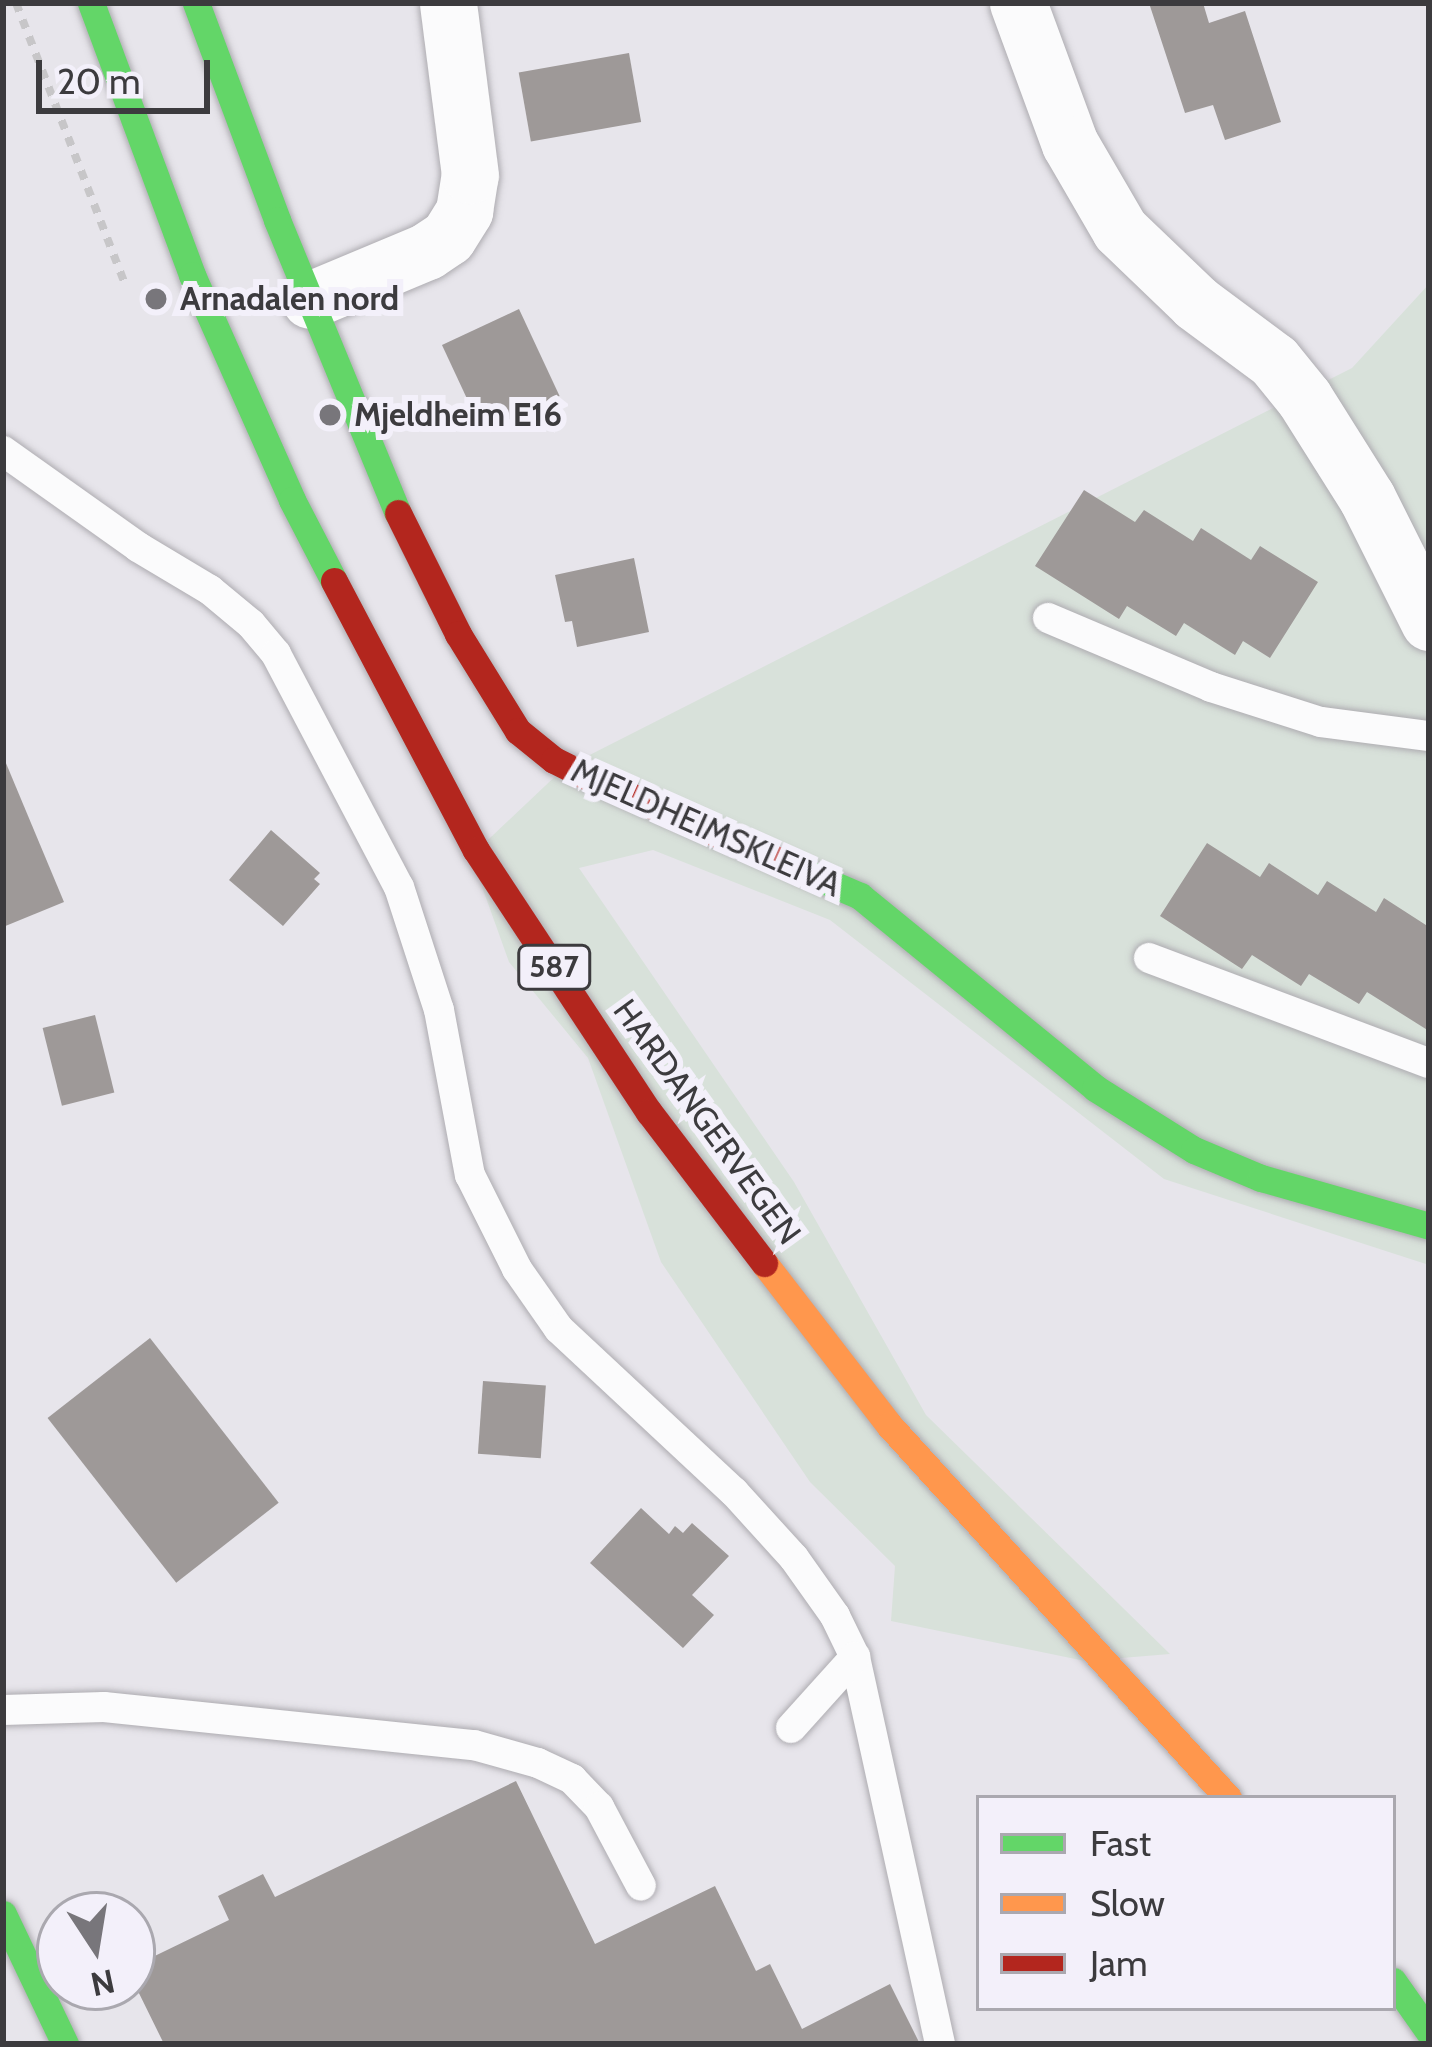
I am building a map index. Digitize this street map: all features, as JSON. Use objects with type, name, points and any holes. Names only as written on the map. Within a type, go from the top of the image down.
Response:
[{"type":"main road","name":"HARDANGERVEGEN","points":[[91,3],[192,275],[292,500],[476,850],[649,1112],[889,1425],[1225,1795]]},
{"type":"main road","name":"MJELDHEIMSKLEIVA","points":[[196,3],[310,300],[401,519],[492,696],[536,746],[594,780],[860,896],[1095,1088],[1194,1150],[1261,1178],[1429,1226]]},
{"type":"main road","points":[[3,1914],[65,2044]]},
{"type":"main road","points":[[1396,1972],[1429,2000]]},
{"type":"main road","points":[[1396,1985],[1429,2032]]},
{"type":"street","points":[[310,300],[427,251],[448,237],[464,211],[470,175],[448,3]]},
{"type":"street","points":[[1018,3],[1044,82],[1107,210],[1153,266],[1259,348],[1304,398],[1367,498],[1429,622]]},
{"type":"lane","points":[[3,451],[138,547],[210,590],[251,624],[276,654],[400,887],[439,1010],[470,1174],[506,1251],[559,1329],[718,1477],[794,1558],[835,1616],[855,1657],[940,2044]]},
{"type":"lane","points":[[1048,618],[1211,687],[1321,722],[1429,736]]},
{"type":"lane","points":[[1149,958],[1429,1063]]},
{"type":"lane","points":[[791,1727],[855,1657]]},
{"type":"lane","points":[[3,1710],[104,1707],[474,1745],[538,1762],[572,1779],[599,1807],[641,1886]]},
{"type":"shaded area","points":[[1429,284],[1429,1265],[1164,1179],[830,920],[653,850],[579,868],[794,1182],[926,1415],[1170,1654],[1085,1661],[891,1621],[895,1566],[810,1482],[661,1262],[588,1058],[509,962],[471,856],[564,768],[1352,368]]},
{"type":"building","points":[[1149,3],[1203,3],[1209,23],[1245,11],[1281,122],[1225,140],[1213,105],[1185,113]]},
{"type":"building","points":[[629,53],[641,122],[531,141],[519,72]]},
{"type":"building","points":[[519,309],[560,396],[483,432],[442,345]]},
{"type":"building","points":[[1084,490],[1135,522],[1144,510],[1193,541],[1201,528],[1251,560],[1260,546],[1318,582],[1270,658],[1243,641],[1235,655],[1184,623],[1176,636],[1127,606],[1119,619],[1035,566]]},
{"type":"building","points":[[634,558],[649,632],[577,647],[572,621],[565,622],[555,575]]},
{"type":"building","points":[[3,756],[64,902],[3,927]]},
{"type":"building","points":[[271,830],[320,873],[314,879],[320,884],[283,926],[229,880]]},
{"type":"building","points":[[1207,843],[1260,877],[1269,863],[1318,895],[1327,881],[1376,912],[1384,898],[1429,927],[1429,1031],[1367,992],[1359,1004],[1309,974],[1301,986],[1252,955],[1242,969],[1160,916]]},
{"type":"building","points":[[95,1015],[114,1093],[62,1106],[43,1028]]},
{"type":"building","points":[[150,1338],[279,1503],[176,1583],[48,1418]]},
{"type":"building","points":[[483,1381],[546,1385],[541,1458],[478,1454]]},
{"type":"building","points":[[641,1508],[669,1534],[675,1526],[683,1533],[692,1523],[729,1556],[692,1595],[714,1615],[683,1648],[590,1563]]},
{"type":"building","points":[[516,1781],[595,1944],[715,1886],[756,1971],[770,1964],[802,2029],[890,1984],[920,2044],[164,2044],[148,2011],[156,2011],[156,1955],[229,1920],[218,1896],[263,1874],[275,1897]]},
{"type":"traffic: fast","points":[[91,3],[192,275],[292,500],[334,581]]},
{"type":"traffic: fast","points":[[196,3],[277,220],[398,513]]},
{"type":"traffic: fast","points":[[795,868],[860,896],[1095,1088],[1194,1150],[1261,1178],[1429,1226]]},
{"type":"traffic: fast","points":[[3,1914],[65,2044]]},
{"type":"traffic: fast","points":[[1396,1985],[1429,2032]]},
{"type":"traffic: slow","points":[[764,1263],[889,1425],[1225,1795]]},
{"type":"traffic: jam","points":[[398,513],[458,634],[518,731],[554,760],[594,780],[795,868]]},
{"type":"traffic: jam","points":[[334,581],[476,850],[649,1112],[764,1263]]},
{"type":"place","name":"Arnadalen nord","points":[[156,299]]},
{"type":"place","name":"Mjeldheim E16","points":[[330,415]]}]
